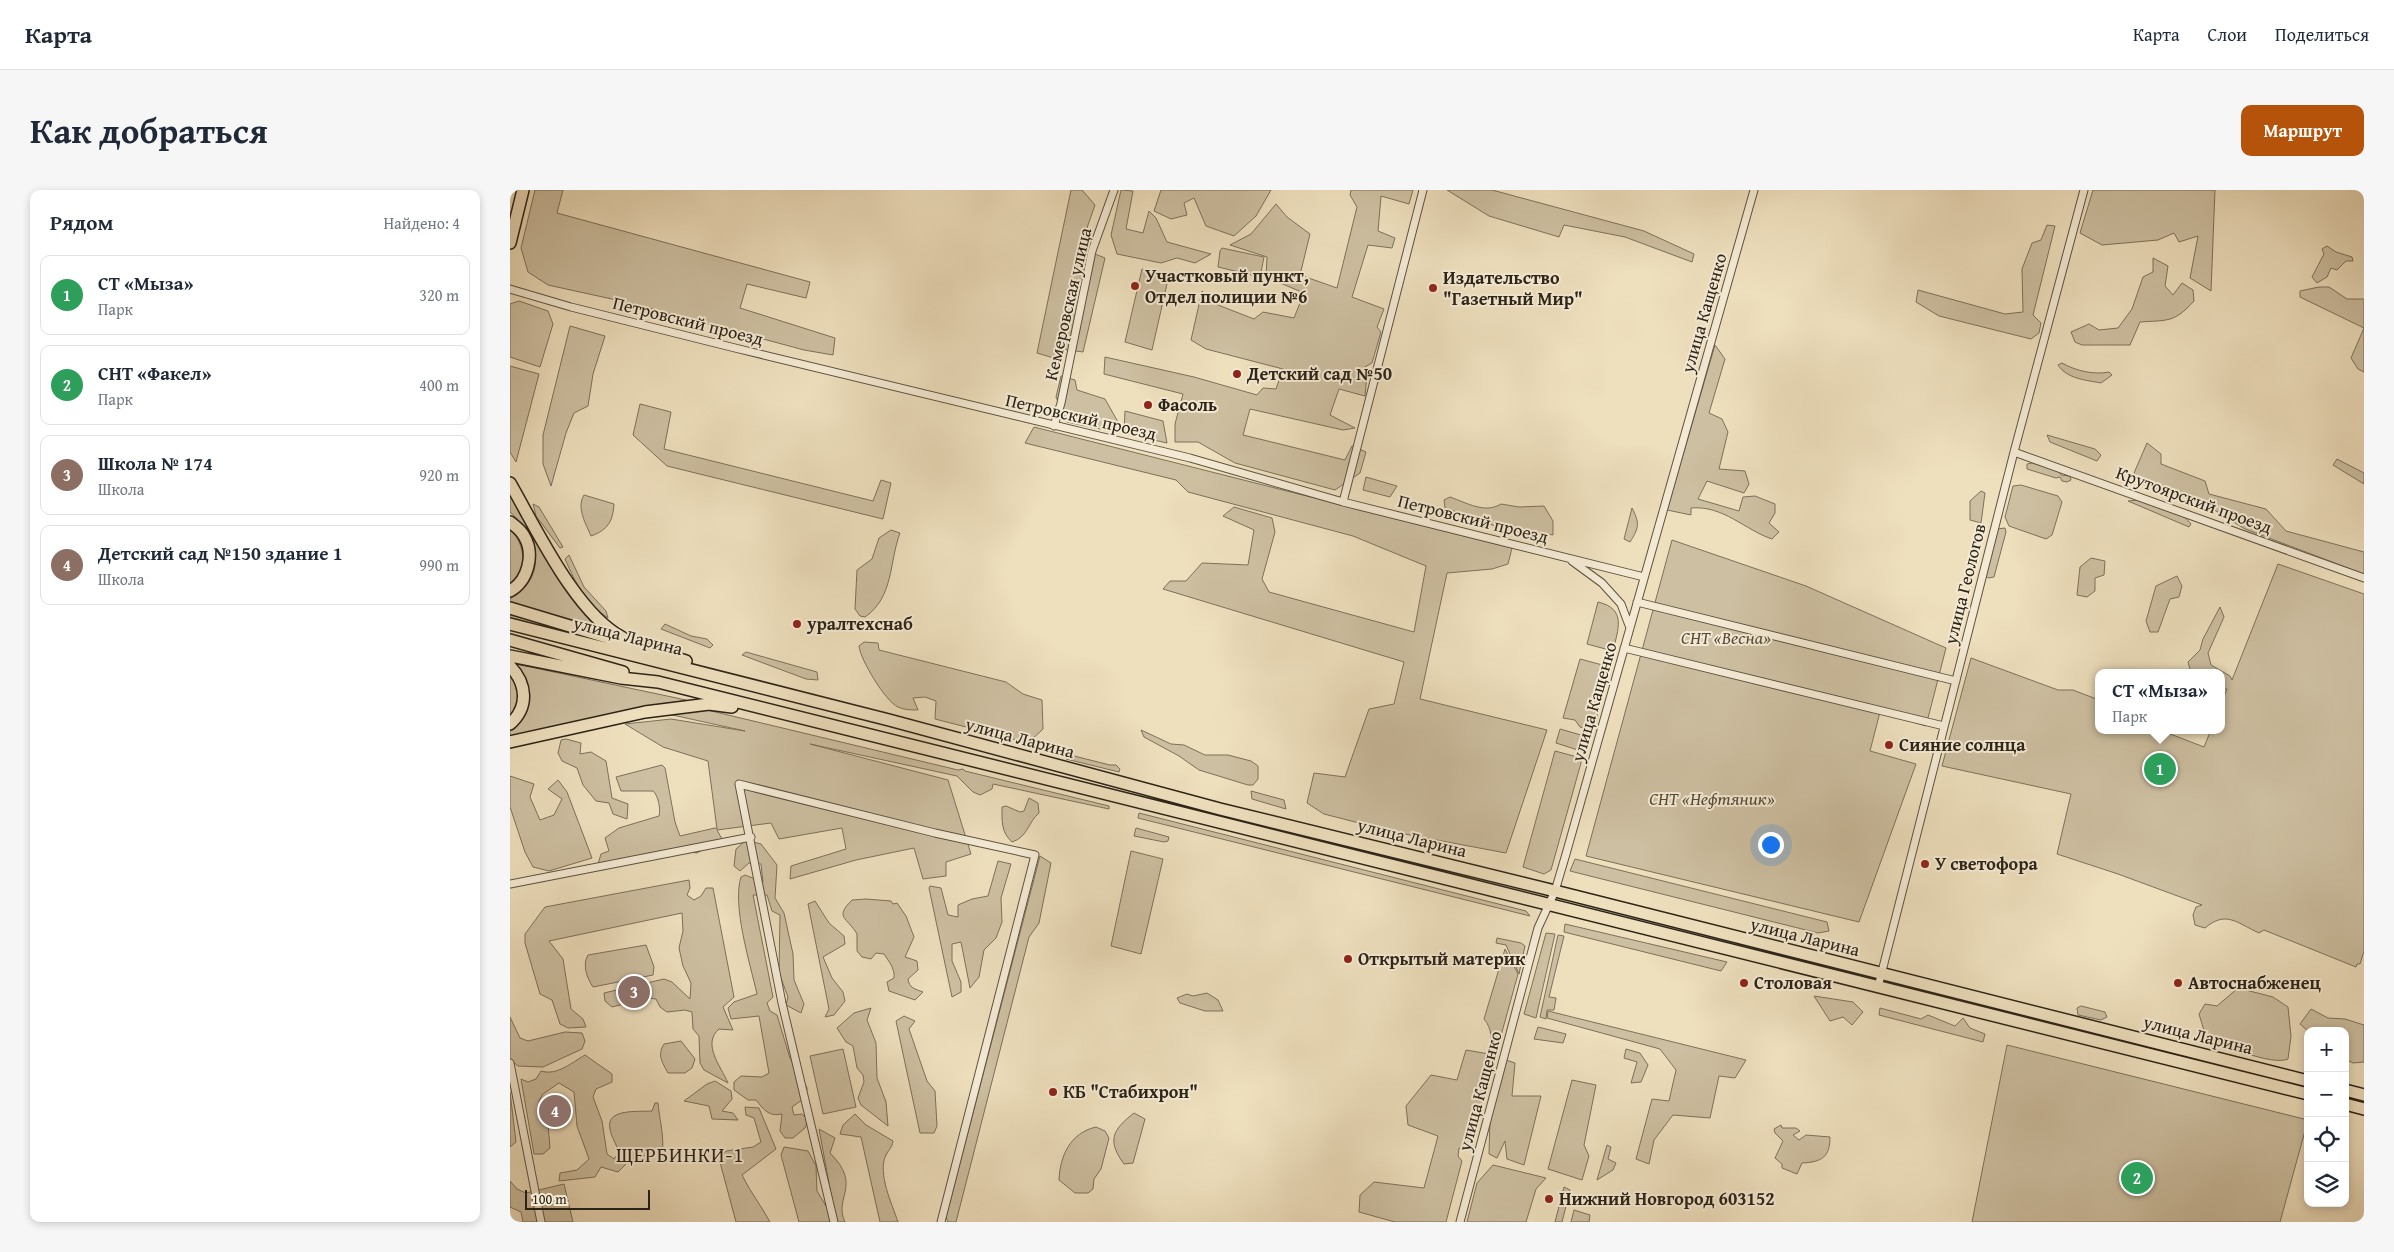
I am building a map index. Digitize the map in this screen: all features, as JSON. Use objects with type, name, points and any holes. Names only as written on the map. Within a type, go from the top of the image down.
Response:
[{"type":"main road","points":[[510,243],[523,190]]},
{"type":"main road","points":[[510,483],[583,603],[618,635],[642,648]]},
{"type":"main road","points":[[510,522],[524,536],[529,556],[524,579],[510,591]]},
{"type":"main road","points":[[510,608],[771,689]]},
{"type":"main road","name":"улица Ларина","points":[[510,624],[771,689],[1220,809],[1556,891],[2304,1080]]},
{"type":"main road","name":"улица Ларина","points":[[510,640],[658,682]]},
{"type":"main road","points":[[510,656],[621,678],[658,682],[777,712]]},
{"type":"main road","points":[[510,666],[520,678],[524,694],[522,707],[510,724]]},
{"type":"main road","points":[[510,742],[678,707],[709,704],[777,712]]},
{"type":"main road","name":"улица Ларина","points":[[777,712],[2304,1093]]},
{"type":"main road","points":[[2349,1091],[2364,1095]]},
{"type":"main road","points":[[2349,1105],[2364,1109]]},
{"type":"street","name":"Кемеровская улица","points":[[1054,426],[1061,403],[1092,251],[1114,190]]},
{"type":"street","points":[[1344,502],[1424,190]]},
{"type":"street","name":"улица Кащенко","points":[[1460,1222],[1538,928],[1556,891],[1754,190]]},
{"type":"street","name":"улица Геологов","points":[[1878,987],[2014,452],[2084,190]]},
{"type":"street","name":"Петровский проезд","points":[[510,289],[571,307],[1190,458],[1344,502],[1644,577]]},
{"type":"street","name":"Крутоярский проезд","points":[[2014,452],[2364,578]]},
{"type":"street","points":[[1567,558],[1602,583],[1621,604],[1630,628]]},
{"type":"street","points":[[1637,602],[1956,681]]},
{"type":"street","points":[[1624,648],[1944,726]]},
{"type":"street","points":[[834,1222],[782,1003],[751,837],[739,784],[935,833],[1035,854],[941,1222]]},
{"type":"street","points":[[510,884],[751,837]]},
{"type":"street","points":[[510,1063],[541,1222]]},
{"type":"green space","points":[[535,190],[563,190],[557,213],[810,282],[806,298],[747,284],[740,308],[835,338],[833,355],[804,350],[630,303],[548,285],[528,272],[521,248]]},
{"type":"green space","points":[[1071,190],[1082,190],[1095,205],[1080,248],[1105,258],[1083,352],[1063,349],[1057,359],[1037,353]]},
{"type":"green space","points":[[1121,190],[1133,191],[1126,229],[1143,233],[1149,211],[1156,218],[1167,242],[1211,254],[1195,263],[1177,258],[1161,263],[1117,254],[1111,235]]},
{"type":"green space","points":[[1161,190],[1271,190],[1256,216],[1234,236],[1206,226],[1194,198],[1184,203],[1187,215],[1171,219],[1154,211]]},
{"type":"green space","points":[[1351,190],[1413,190],[1409,204],[1381,196],[1378,231],[1395,238],[1392,248],[1368,245],[1352,297],[1384,309],[1377,327],[1381,332],[1372,363],[1363,368],[1367,374],[1365,396],[1339,389],[1330,415],[1355,428],[1343,430],[1250,409],[1243,435],[1345,460],[1352,446],[1366,452],[1360,473],[1335,490],[1235,463],[1198,442],[1175,442],[1175,424],[1183,394],[1104,374],[1105,357],[1194,377],[1257,395],[1263,388],[1276,389],[1283,369],[1206,349],[1191,340],[1202,291],[1218,305],[1254,319],[1263,312],[1294,318],[1304,293],[1266,277],[1267,257],[1230,245],[1251,234],[1276,204],[1287,217],[1310,234],[1300,275],[1337,288],[1357,207],[1350,195]]},
{"type":"green space","points":[[1447,190],[1492,190],[1644,231],[1694,254],[1692,262],[1625,237],[1564,225],[1559,237],[1489,216]]},
{"type":"green space","points":[[2093,190],[2215,190],[2211,291],[2190,278],[2198,236],[2179,242],[2174,233],[2158,240],[2102,245],[2080,233]]},
{"type":"green space","points":[[2047,225],[2055,226],[2033,315],[2041,323],[2039,333],[2031,339],[1939,316],[1916,302],[1918,290],[2005,314],[2023,312],[2022,269],[2032,243],[2041,240]]},
{"type":"green space","points":[[2327,246],[2336,252],[2352,257],[2353,261],[2346,261],[2337,270],[2331,268],[2327,277],[2317,283],[2312,277],[2324,254],[2322,249]]},
{"type":"green space","points":[[1222,248],[1264,257],[1260,277],[1218,267]]},
{"type":"green space","points":[[2153,258],[2168,266],[2165,286],[2173,295],[2182,283],[2193,290],[2194,301],[2176,317],[2140,322],[2130,345],[2082,345],[2075,342],[2071,332],[2089,324],[2099,330],[2118,328],[2132,309],[2143,277],[2153,272]]},
{"type":"green space","points":[[1142,269],[1169,275],[1152,350],[1125,342]]},
{"type":"green space","points":[[2329,287],[2347,299],[2364,299],[2364,328],[2300,297],[2300,291]]},
{"type":"green space","points":[[519,301],[548,311],[553,324],[540,367],[510,357],[510,304]]},
{"type":"green space","points":[[570,326],[605,336],[593,374],[588,406],[574,413],[566,433],[551,486],[543,464],[543,435]]},
{"type":"green space","points":[[2364,328],[2364,372],[2358,369],[2351,358]]},
{"type":"green space","points":[[1715,345],[1725,359],[1709,413],[1722,419],[1728,432],[1719,469],[1745,471],[1749,484],[1744,493],[1707,481],[1698,499],[1739,511],[1743,497],[1755,496],[1775,504],[1775,513],[1769,523],[1779,532],[1772,539],[1713,510],[1691,508],[1691,515],[1667,510]]},
{"type":"green space","points":[[2062,363],[2085,372],[2109,372],[2112,375],[2101,383],[2083,380],[2062,370],[2058,365]]},
{"type":"green space","points":[[510,366],[539,374],[516,462],[510,452]]},
{"type":"green space","points":[[1061,376],[1075,380],[1077,390],[1105,399],[1118,422],[1115,432],[1067,422],[1056,397]]},
{"type":"green space","points":[[640,404],[671,412],[664,449],[873,501],[881,480],[891,483],[883,519],[667,466],[633,435]]},
{"type":"green space","points":[[1125,411],[1163,421],[1167,443],[1124,433]]},
{"type":"green space","points":[[1034,427],[1512,548],[1508,564],[1492,569],[1447,573],[1420,699],[1547,730],[1506,853],[1394,832],[1324,814],[1307,803],[1314,773],[1345,777],[1369,709],[1394,704],[1404,662],[1163,589],[1170,581],[1186,581],[1202,563],[1248,565],[1254,530],[1223,516],[1234,507],[1272,518],[1275,532],[1262,579],[1269,592],[1414,632],[1426,566],[1353,536],[1188,492],[1176,480],[1025,443]]},
{"type":"green space","points":[[2047,435],[2095,449],[2101,455],[2097,461],[2050,442]]},
{"type":"green space","points":[[2147,443],[2161,454],[2161,464],[2205,481],[2209,494],[2266,509],[2286,531],[2364,552],[2364,574],[2245,529],[2200,501],[2142,484],[2134,473]]},
{"type":"green space","points":[[2337,459],[2364,473],[2364,484],[2333,465]]},
{"type":"green space","points":[[2032,463],[2059,471],[2061,475],[2070,476],[2071,480],[2067,482],[2062,481],[2060,477],[2056,478],[2027,469],[2027,464]]},
{"type":"green space","points":[[1366,477],[1397,486],[1390,497],[1363,490]]},
{"type":"green space","points":[[2021,485],[2058,496],[2062,502],[2052,535],[2046,539],[2009,526],[2005,517],[2013,486]]},
{"type":"green space","points":[[1981,491],[1985,493],[1981,523],[1970,520],[1970,501]]},
{"type":"green space","points":[[510,493],[577,604],[603,629],[510,602],[510,599],[522,590],[530,579],[535,568],[536,557],[528,533],[510,512]]},
{"type":"green space","points":[[584,495],[614,504],[611,520],[602,531],[591,536],[581,511]]},
{"type":"green space","points":[[1450,497],[1482,508],[1495,507],[1501,504],[1519,507],[1544,506],[1553,521],[1553,535],[1530,531],[1509,531],[1445,508],[1444,500]]},
{"type":"green space","points":[[2138,500],[2183,515],[2191,524],[2189,527],[2128,501]]},
{"type":"green space","points":[[533,504],[539,507],[563,547],[560,548],[536,516]]},
{"type":"green space","points":[[1632,508],[1637,525],[1630,542],[1624,539]]},
{"type":"green space","points":[[2005,528],[2006,532],[1994,577],[1988,578],[1986,576],[1997,529]]},
{"type":"green space","points":[[510,529],[519,542],[523,557],[520,571],[510,583]]},
{"type":"green space","points":[[891,530],[900,533],[886,589],[874,609],[865,617],[860,616],[855,609],[857,570],[872,559],[879,538]]},
{"type":"green space","points":[[1672,540],[1806,586],[1946,648],[1926,726],[1880,712],[1870,751],[1916,764],[1859,922],[1586,856]]},
{"type":"green space","points":[[569,555],[584,587],[606,611],[608,618],[593,606],[577,584],[565,559]]},
{"type":"green space","points":[[2091,558],[2105,561],[2104,575],[2095,578],[2095,591],[2087,597],[2077,595],[2080,567]]},
{"type":"green space","points":[[2278,564],[2364,594],[2364,951],[2360,964],[2357,964],[2356,967],[2264,930],[2259,933],[2232,920],[2219,920],[2205,928],[2195,925],[2193,915],[2196,907],[2202,905],[2057,854],[2071,794],[1942,766],[1971,658],[2058,690],[2073,690],[2095,698],[2095,734],[2170,734],[2204,747],[2209,734],[2225,734],[2225,694],[2227,689],[2225,689],[2225,673],[2232,680]]},
{"type":"green space","points":[[2177,576],[2182,586],[2179,597],[2170,599],[2158,632],[2150,632],[2146,621],[2156,586]]},
{"type":"green space","points":[[1598,602],[1607,605],[1617,615],[1618,628],[1613,651],[1587,644]]},
{"type":"green space","points":[[2220,607],[2224,617],[2208,653],[2211,665],[2218,669],[2190,669],[2188,662],[2200,650],[2203,639]]},
{"type":"green space","points":[[510,615],[631,649],[510,618]]},
{"type":"green space","points":[[665,624],[691,636],[707,639],[713,645],[710,648],[661,629]]},
{"type":"green space","points":[[864,642],[878,643],[879,650],[1006,682],[1023,694],[1042,700],[1043,729],[1028,743],[935,719],[936,701],[925,697],[913,698],[918,710],[898,707],[887,697],[868,669],[859,646]]},
{"type":"green space","points":[[746,652],[817,672],[818,680],[806,679],[742,655]]},
{"type":"green space","points":[[1580,659],[1610,667],[1593,731],[1580,727],[1575,720],[1563,718]]},
{"type":"green space","points":[[516,664],[686,700],[510,738],[510,731],[524,717],[529,699],[526,681]]},
{"type":"green space","points":[[510,672],[517,684],[518,695],[516,706],[510,718]]},
{"type":"green space","points":[[703,709],[958,770],[963,769],[1109,806],[1109,809],[993,784],[992,789],[980,795],[973,792],[957,776],[810,744],[948,780],[971,854],[946,862],[946,876],[923,879],[914,848],[856,860],[790,879],[791,866],[846,849],[842,828],[779,839],[771,823],[717,830],[722,839],[697,853],[671,849],[598,864],[601,854],[609,851],[605,838],[619,828],[659,816],[659,802],[653,791],[621,791],[616,777],[662,765],[665,768],[675,822],[680,836],[717,829],[708,761],[663,747],[625,724],[671,719],[745,731],[668,714]]},
{"type":"green space","points":[[1560,729],[1588,737],[1584,752],[1556,743]]},
{"type":"green space","points":[[1141,730],[1171,744],[1184,745],[1205,755],[1228,755],[1251,761],[1258,766],[1258,779],[1253,785],[1248,785],[1199,770],[1179,756],[1144,737]]},
{"type":"green space","points":[[566,739],[581,743],[580,754],[591,752],[606,761],[612,798],[628,804],[627,819],[613,814],[609,803],[596,801],[583,785],[577,768],[562,761],[558,753],[561,740]]},
{"type":"green space","points":[[1555,751],[1581,758],[1581,763],[1551,870],[1544,874],[1523,867]]},
{"type":"green space","points":[[1070,755],[1116,765],[1120,769],[1119,772],[1066,759]]},
{"type":"green space","points":[[510,776],[534,784],[530,797],[540,820],[554,815],[562,799],[548,789],[558,780],[567,792],[592,858],[549,871],[533,867],[525,852],[510,807]]},
{"type":"green space","points":[[1251,791],[1284,800],[1286,809],[1252,799]]},
{"type":"green space","points":[[1029,798],[1038,803],[1039,813],[1025,833],[1012,842],[1004,830],[1002,807],[1006,806],[1020,812],[1024,811]]},
{"type":"green space","points":[[1139,813],[1526,911],[1530,916],[1138,818]]},
{"type":"green space","points":[[1136,828],[1169,837],[1168,841],[1164,842],[1134,836]]},
{"type":"green space","points":[[746,840],[761,844],[777,865],[775,898],[784,913],[793,954],[794,980],[804,1004],[801,1013],[786,1005],[788,997],[779,973],[780,915],[772,911],[767,895],[753,895],[773,997],[767,1003],[770,1011],[777,1015],[790,1058],[807,1088],[806,1097],[792,1107],[794,1115],[802,1114],[808,1120],[805,1128],[793,1138],[785,1138],[780,1131],[782,1114],[770,1114],[756,1100],[748,1100],[734,1090],[734,1082],[741,1076],[762,1077],[769,1073],[759,1016],[731,1019],[728,1008],[734,1002],[757,994],[740,919],[739,889],[741,877],[745,875],[763,882],[761,864],[749,863],[740,871],[734,866],[736,849]]},
{"type":"green space","points":[[1131,851],[1163,859],[1141,954],[1111,946]]},
{"type":"green space","points":[[1040,856],[1051,863],[1039,923],[1029,937],[956,1222],[948,1222],[946,1217]]},
{"type":"green space","points":[[1575,859],[1827,922],[1829,931],[1818,933],[1570,871]]},
{"type":"green space","points":[[998,861],[1011,864],[1001,898],[1002,922],[996,938],[984,950],[979,977],[970,988],[961,942],[952,944],[952,961],[961,982],[961,992],[952,997],[929,888],[930,886],[941,888],[948,915],[958,917],[958,905],[972,899],[988,896]]},
{"type":"green space","points":[[689,880],[690,888],[687,895],[694,900],[701,896],[706,888],[713,888],[734,997],[723,1007],[733,1030],[719,1029],[712,1041],[714,1055],[728,1083],[704,1070],[700,1063],[699,1036],[693,1029],[692,1012],[685,1010],[667,1012],[660,1007],[656,999],[647,998],[612,1007],[605,1001],[604,993],[664,979],[672,982],[690,999],[691,983],[683,966],[679,948],[683,931],[682,913],[549,941],[563,959],[571,1009],[583,1019],[586,1027],[568,1028],[560,1024],[552,1000],[540,994],[525,943],[525,934],[545,907]]},
{"type":"green space","points":[[852,900],[891,901],[893,904],[897,903],[906,916],[914,937],[905,957],[917,961],[918,970],[908,979],[913,988],[923,992],[915,1000],[889,991],[887,982],[894,978],[894,971],[884,954],[876,953],[871,959],[862,957],[857,951],[857,934],[843,914]]},
{"type":"green space","points":[[815,901],[829,923],[844,936],[845,944],[823,957],[832,978],[843,992],[845,1001],[834,1015],[825,1017],[829,1009],[808,904]]},
{"type":"green space","points":[[1565,924],[1727,962],[1721,971],[1564,932]]},
{"type":"green space","points":[[1546,933],[1555,934],[1536,1018],[1524,1014]]},
{"type":"green space","points":[[1558,935],[1564,936],[1549,997],[1556,998],[1554,1010],[1547,1010],[1546,1019],[1540,1017]]},
{"type":"green space","points":[[1497,938],[1521,943],[1525,946],[1519,974],[1506,945],[1496,943]]},
{"type":"green space","points":[[646,945],[654,967],[653,975],[593,987],[586,971],[585,963],[588,955]]},
{"type":"green space","points":[[1505,949],[1518,974],[1476,1126],[1465,1149],[1459,1148],[1458,1156],[1462,1161],[1446,1222],[1395,1222],[1359,1212],[1360,1195],[1374,1182],[1424,1188],[1438,1136],[1408,1125],[1406,1106],[1431,1075],[1457,1080],[1466,1050],[1489,1054],[1491,1035],[1484,1019]]},
{"type":"green space","points":[[2238,988],[2273,997],[2288,1007],[2291,1036],[2288,1059],[2270,1060],[2206,1037],[2199,1014],[2205,1004],[2217,1006]]},
{"type":"green space","points":[[1207,993],[1218,1000],[1223,1011],[1205,1011],[1180,1003],[1177,998],[1187,994],[1193,996]]},
{"type":"green space","points":[[1814,996],[1853,1002],[1863,1012],[1852,1025],[1843,1017],[1830,1021]]},
{"type":"green space","points":[[2081,1006],[2105,1012],[2107,1017],[2101,1020],[2078,1015],[2077,1008]]},
{"type":"green space","points":[[871,1008],[867,1020],[876,1043],[877,1078],[886,1102],[888,1126],[861,1105],[858,1098],[864,1082],[863,1075],[857,1068],[853,1046],[846,1042],[837,1028],[854,1013]]},
{"type":"green space","points":[[1880,1008],[1921,1019],[1928,1015],[1955,1026],[1963,1018],[1970,1028],[1985,1034],[1983,1042],[1879,1015]]},
{"type":"green space","points":[[2311,1009],[2328,1018],[2345,1019],[2364,1025],[2364,1062],[2353,1063],[2349,1061],[2349,1027],[2304,1028],[2300,1024]]},
{"type":"green space","points":[[1548,1011],[1746,1060],[1735,1078],[1719,1076],[1710,1118],[1673,1115],[1654,1140],[1649,1164],[1636,1159],[1652,1099],[1669,1101],[1676,1070],[1660,1049],[1547,1018]]},
{"type":"green space","points":[[904,1016],[915,1021],[909,1029],[927,1081],[935,1091],[937,1126],[934,1133],[920,1133],[896,1021]]},
{"type":"green space","points":[[510,1017],[520,1038],[528,1041],[565,1032],[582,1033],[585,1041],[582,1049],[543,1067],[518,1066],[510,1059]]},
{"type":"green space","points":[[1538,1027],[1566,1034],[1563,1043],[1534,1039]]},
{"type":"green space","points":[[681,1041],[695,1059],[692,1068],[685,1073],[668,1073],[661,1059],[662,1048],[664,1044]]},
{"type":"green space","points":[[2007,1045],[2304,1119],[2304,1135],[2280,1222],[1972,1222]]},
{"type":"green space","points":[[843,1049],[856,1107],[823,1114],[810,1056]]},
{"type":"green space","points":[[1626,1049],[1640,1053],[1648,1065],[1641,1082],[1631,1083],[1637,1062],[1624,1058]]},
{"type":"green space","points":[[585,1055],[612,1074],[612,1082],[596,1089],[593,1097],[602,1121],[607,1154],[614,1159],[619,1152],[610,1129],[610,1122],[613,1117],[624,1112],[652,1111],[655,1103],[658,1103],[663,1147],[662,1151],[645,1155],[639,1161],[630,1160],[618,1172],[601,1167],[595,1177],[559,1181],[560,1173],[577,1170],[589,1159],[577,1126],[574,1092],[559,1083],[543,1094],[539,1101],[543,1117],[548,1124],[550,1148],[543,1154],[534,1154],[521,1079],[528,1082],[536,1079],[541,1071],[553,1072]]},
{"type":"green space","points":[[1506,1060],[1515,1063],[1512,1096],[1541,1096],[1524,1165],[1507,1159],[1505,1141],[1497,1158],[1489,1154],[1490,1119]]},
{"type":"green space","points":[[1572,1080],[1596,1085],[1584,1145],[1589,1156],[1582,1180],[1548,1169]]},
{"type":"green space","points":[[715,1081],[731,1091],[732,1099],[722,1111],[733,1113],[738,1120],[712,1119],[709,1106],[684,1101],[707,1084]]},
{"type":"green space","points":[[510,1092],[516,1142],[510,1147]]},
{"type":"green space","points":[[745,1107],[759,1108],[776,1149],[742,1175],[770,1222],[736,1222],[721,1166],[720,1158],[726,1151],[753,1147],[761,1142],[754,1118],[746,1115]]},
{"type":"green space","points":[[1134,1113],[1145,1119],[1133,1163],[1124,1164],[1115,1149],[1114,1136],[1121,1125]]},
{"type":"green space","points":[[855,1114],[866,1125],[893,1141],[886,1155],[883,1171],[886,1189],[898,1222],[880,1222],[861,1137],[840,1134],[843,1125]]},
{"type":"green space","points":[[1781,1125],[1782,1128],[1796,1128],[1800,1131],[1793,1135],[1799,1140],[1806,1135],[1830,1137],[1830,1144],[1824,1157],[1820,1160],[1802,1163],[1797,1174],[1782,1168],[1782,1164],[1775,1158],[1783,1141],[1775,1133],[1774,1129]]},
{"type":"green space","points":[[1096,1127],[1105,1131],[1109,1138],[1101,1169],[1094,1179],[1093,1189],[1088,1193],[1075,1193],[1059,1180],[1064,1154],[1079,1134]]},
{"type":"green space","points":[[819,1129],[835,1138],[830,1153],[840,1164],[845,1174],[846,1183],[842,1213],[845,1222],[799,1222],[781,1155],[784,1147],[808,1151],[816,1166],[817,1191],[826,1206],[833,1205]]},
{"type":"green space","points":[[1607,1145],[1611,1147],[1608,1159],[1616,1163],[1613,1170],[1597,1180]]},
{"type":"green space","points":[[1493,1165],[1546,1178],[1536,1189],[1526,1222],[1467,1222],[1477,1183]]},
{"type":"green space","points":[[510,1181],[517,1189],[526,1193],[564,1184],[573,1222],[523,1222],[521,1212],[510,1207]]},
{"type":"green space","points":[[1564,1187],[1570,1190],[1562,1222],[1555,1222]]},
{"type":"green space","points":[[1574,1210],[1590,1215],[1589,1222],[1571,1222]]},
{"type":"place","name":"Участковый пункт, Отдел полиции №6","points":[[1135,286]]},
{"type":"place","name":"Издательство \"Газетный Мир\"","points":[[1433,288]]},
{"type":"place","name":"Детский сад №50","points":[[1237,374]]},
{"type":"place","name":"Фасоль","points":[[1148,405]]},
{"type":"place","name":"уралтехснаб","points":[[797,624]]},
{"type":"place","name":"Сияние солнца","points":[[1889,745]]},
{"type":"place","name":"СТ «Мыза»","points":[[2160,769]]},
{"type":"place","name":"У светофора","points":[[1925,864]]},
{"type":"place","name":"Открытый материк","points":[[1348,959]]},
{"type":"place","name":"Столовая","points":[[1744,983]]},
{"type":"place","name":"Автоснабженец","points":[[2178,983]]},
{"type":"place","name":"Школа № 174","points":[[634,992]]},
{"type":"place","name":"КБ \"Стабихрон\"","points":[[1053,1092]]},
{"type":"place","name":"Детский сад №150 здание 1","points":[[555,1111]]},
{"type":"place","name":"СНТ «Факел»","points":[[2137,1178]]},
{"type":"place","name":"Нижний Новгород 603152","points":[[1549,1199]]},
{"type":"district","name":"ЩЕРБИНКИ-1","points":[[680,1155]]},
{"type":"park label","name":"СНТ «Весна»","points":[[1726,638]]},
{"type":"park label","name":"СНТ «Нефтяник»","points":[[1712,799]]}]
